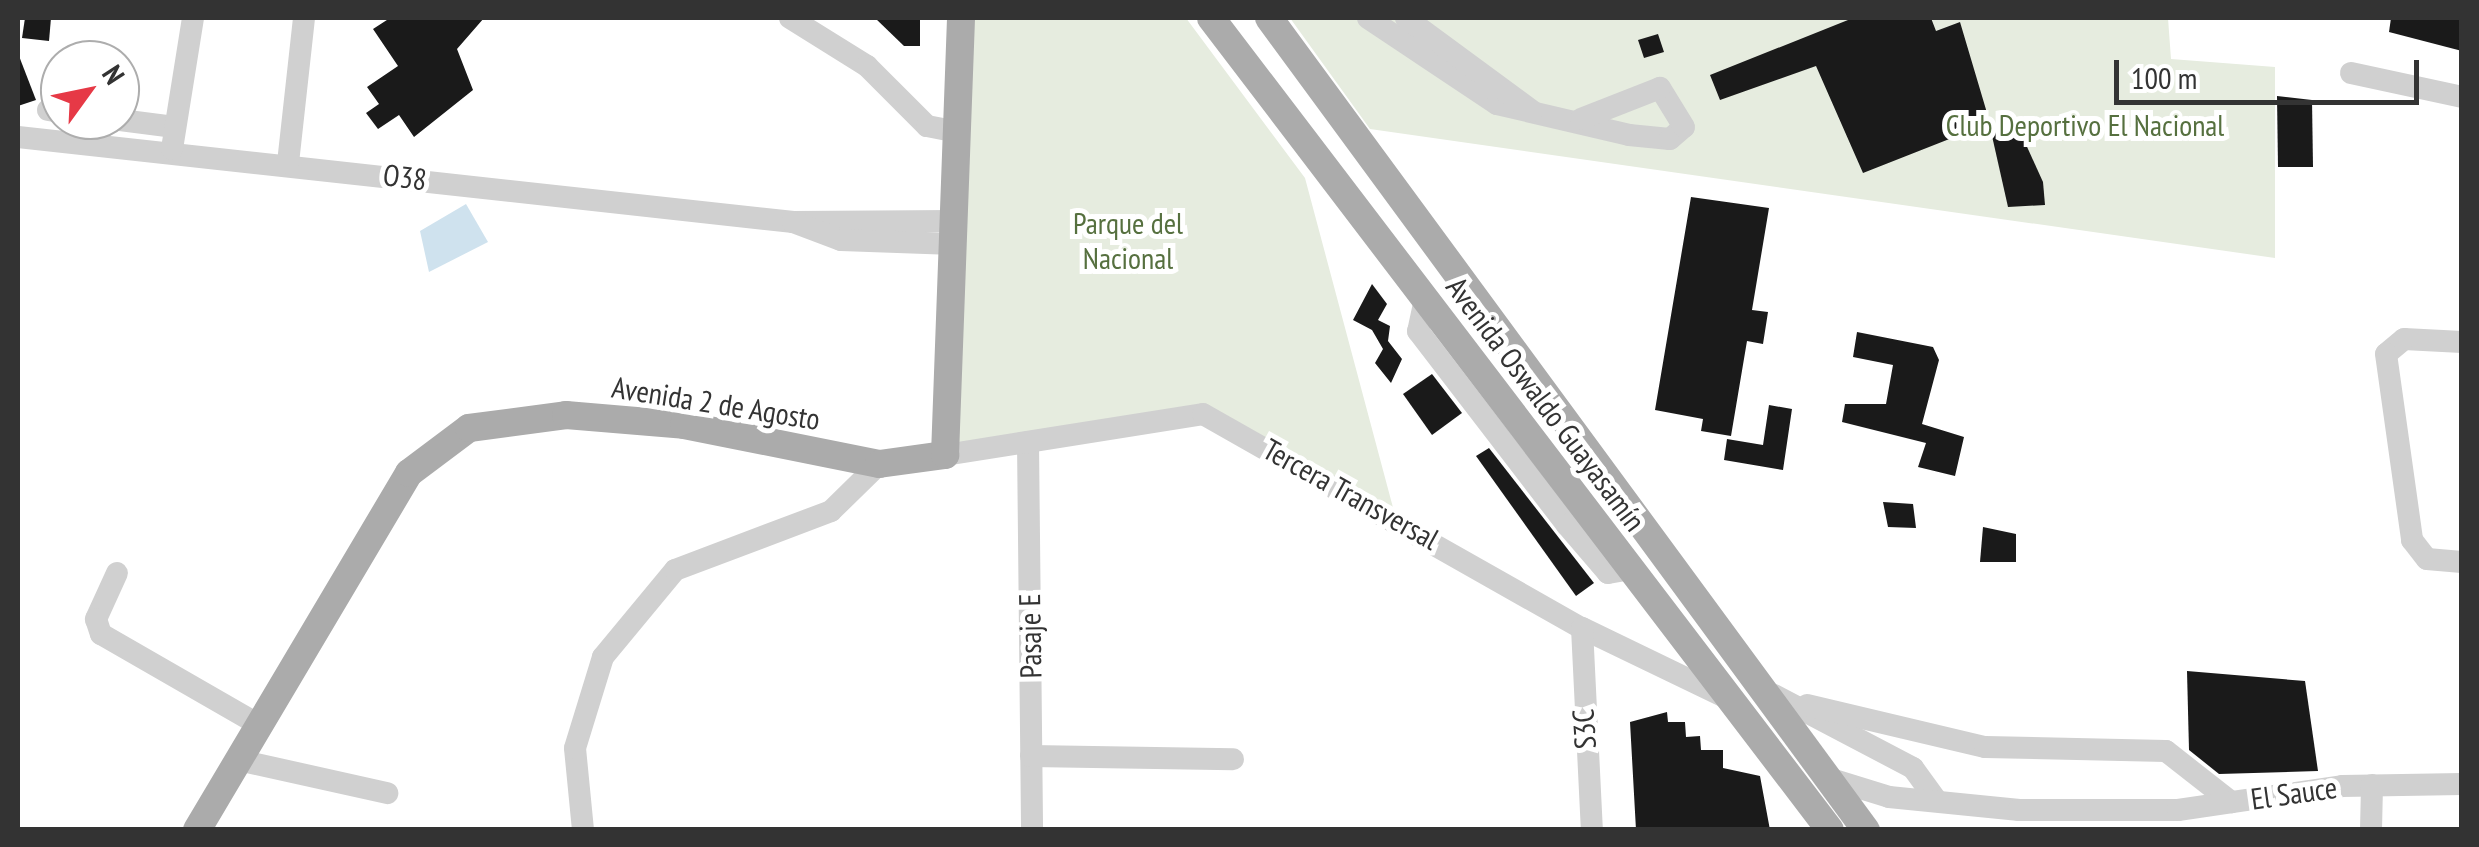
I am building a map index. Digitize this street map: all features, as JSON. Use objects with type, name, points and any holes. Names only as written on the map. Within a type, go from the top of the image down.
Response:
[{"type":"main road","points":[[945,455],[961,18]]},
{"type":"main road","name":"Avenida Oswaldo Guayasamín","points":[[1210,18],[1425,300],[1577,519],[1630,569],[1830,830]]},
{"type":"main road","name":"Avenida Oswaldo Guayasamín","points":[[1269,18],[1774,696],[1866,830]]},
{"type":"main road","name":"Avenida 2 de Agosto","points":[[198,830],[409,473],[469,428],[616,418],[879,464],[945,455]]},
{"type":"street","points":[[140,127],[174,138],[193,18]]},
{"type":"street","points":[[288,163],[304,18]]},
{"type":"street","points":[[790,18],[867,66],[927,126],[956,132]]},
{"type":"street","points":[[1368,18],[1497,104],[1535,114],[1582,118]]},
{"type":"street","points":[[1406,18],[1535,114]]},
{"type":"street","points":[[2351,74],[2462,96]]},
{"type":"street","name":"O38","points":[[18,138],[174,138],[288,163],[793,222],[954,233]]},
{"type":"street","points":[[2462,342],[2404,338],[2386,354],[2412,540],[2427,560],[2462,562]]},
{"type":"street","name":"Tercera Transversal","points":[[945,455],[1204,414],[1582,628],[1729,699]]},
{"type":"street","name":"Pasaje E","points":[[1028,442],[1032,830]]},
{"type":"street","points":[[583,830],[574,748],[603,657],[675,570],[831,510],[879,464]]},
{"type":"street","points":[[117,574],[96,619],[101,634],[259,725]]},
{"type":"street","name":"S3C","points":[[1582,628],[1592,830]]},
{"type":"street","points":[[1774,696],[1984,747],[2166,751],[2231,802]]},
{"type":"street","points":[[1807,705],[1912,768],[1937,801]]},
{"type":"street","points":[[1031,756],[1233,759]]},
{"type":"street","points":[[238,760],[388,793]]},
{"type":"street","name":"El Sauce","points":[[1831,780],[1937,801],[2019,810],[2231,802],[2372,784],[2462,784]]},
{"type":"street","points":[[2371,830],[2372,784]]},
{"type":"green space","name":"Parque del Nacional","points":[[961,18],[1186,18],[1305,178],[1395,515],[1203,410],[1028,439],[939,443]]},
{"type":"green space","name":"Club Deportivo El Nacional","points":[[1290,18],[2168,18],[2171,59],[2275,67],[2275,258],[1370,129]]},
{"type":"water","points":[[466,204],[488,242],[429,272],[420,231]]},
{"type":"building","points":[[25,18],[51,18],[49,40],[22,38]]},
{"type":"building","points":[[390,18],[484,18],[457,49],[473,90],[414,137],[399,115],[378,129],[366,113],[379,104],[367,87],[398,66],[373,29]]},
{"type":"building","points":[[875,18],[920,18],[920,46],[904,46]]},
{"type":"building","points":[[1853,18],[1931,18],[1936,31],[1960,22],[1990,123],[1863,173],[1816,66],[1720,100],[1710,75]]},
{"type":"building","points":[[2391,18],[2462,18],[2462,51],[2389,32]]},
{"type":"building","points":[[1658,34],[1664,52],[1644,58],[1638,40]]},
{"type":"building","points":[[18,56],[36,100],[18,106]]},
{"type":"building","points":[[2277,96],[2312,100],[2313,167],[2278,167]]},
{"type":"building","points":[[2014,118],[2043,182],[2045,205],[2008,207],[1990,127]]},
{"type":"building","points":[[1691,197],[1769,208],[1752,310],[1768,312],[1763,344],[1747,341],[1731,436],[1701,431],[1703,419],[1655,410]]},
{"type":"building","points":[[1372,284],[1387,304],[1378,320],[1390,326],[1388,341],[1402,359],[1391,383],[1375,363],[1383,349],[1372,330],[1353,320]]},
{"type":"building","points":[[1857,332],[1933,347],[1939,360],[1922,424],[1964,437],[1955,476],[1918,467],[1926,443],[1842,422],[1845,404],[1886,404],[1893,365],[1853,357]]},
{"type":"building","points":[[1432,374],[1462,413],[1432,435],[1403,394]]},
{"type":"building","points":[[1769,405],[1792,409],[1783,470],[1724,460],[1727,439],[1763,445]]},
{"type":"building","points":[[1489,448],[1594,583],[1576,596],[1476,456]]},
{"type":"building","points":[[1883,502],[1913,504],[1916,528],[1888,527]]},
{"type":"building","points":[[1983,527],[2016,534],[2016,562],[1980,562]]},
{"type":"building","points":[[2187,671],[2305,681],[2318,771],[2219,774],[2189,750]]},
{"type":"building","points":[[1667,712],[1668,722],[1685,722],[1686,737],[1700,736],[1701,750],[1723,750],[1723,768],[1760,776],[1770,830],[1636,830],[1630,722]]}]
